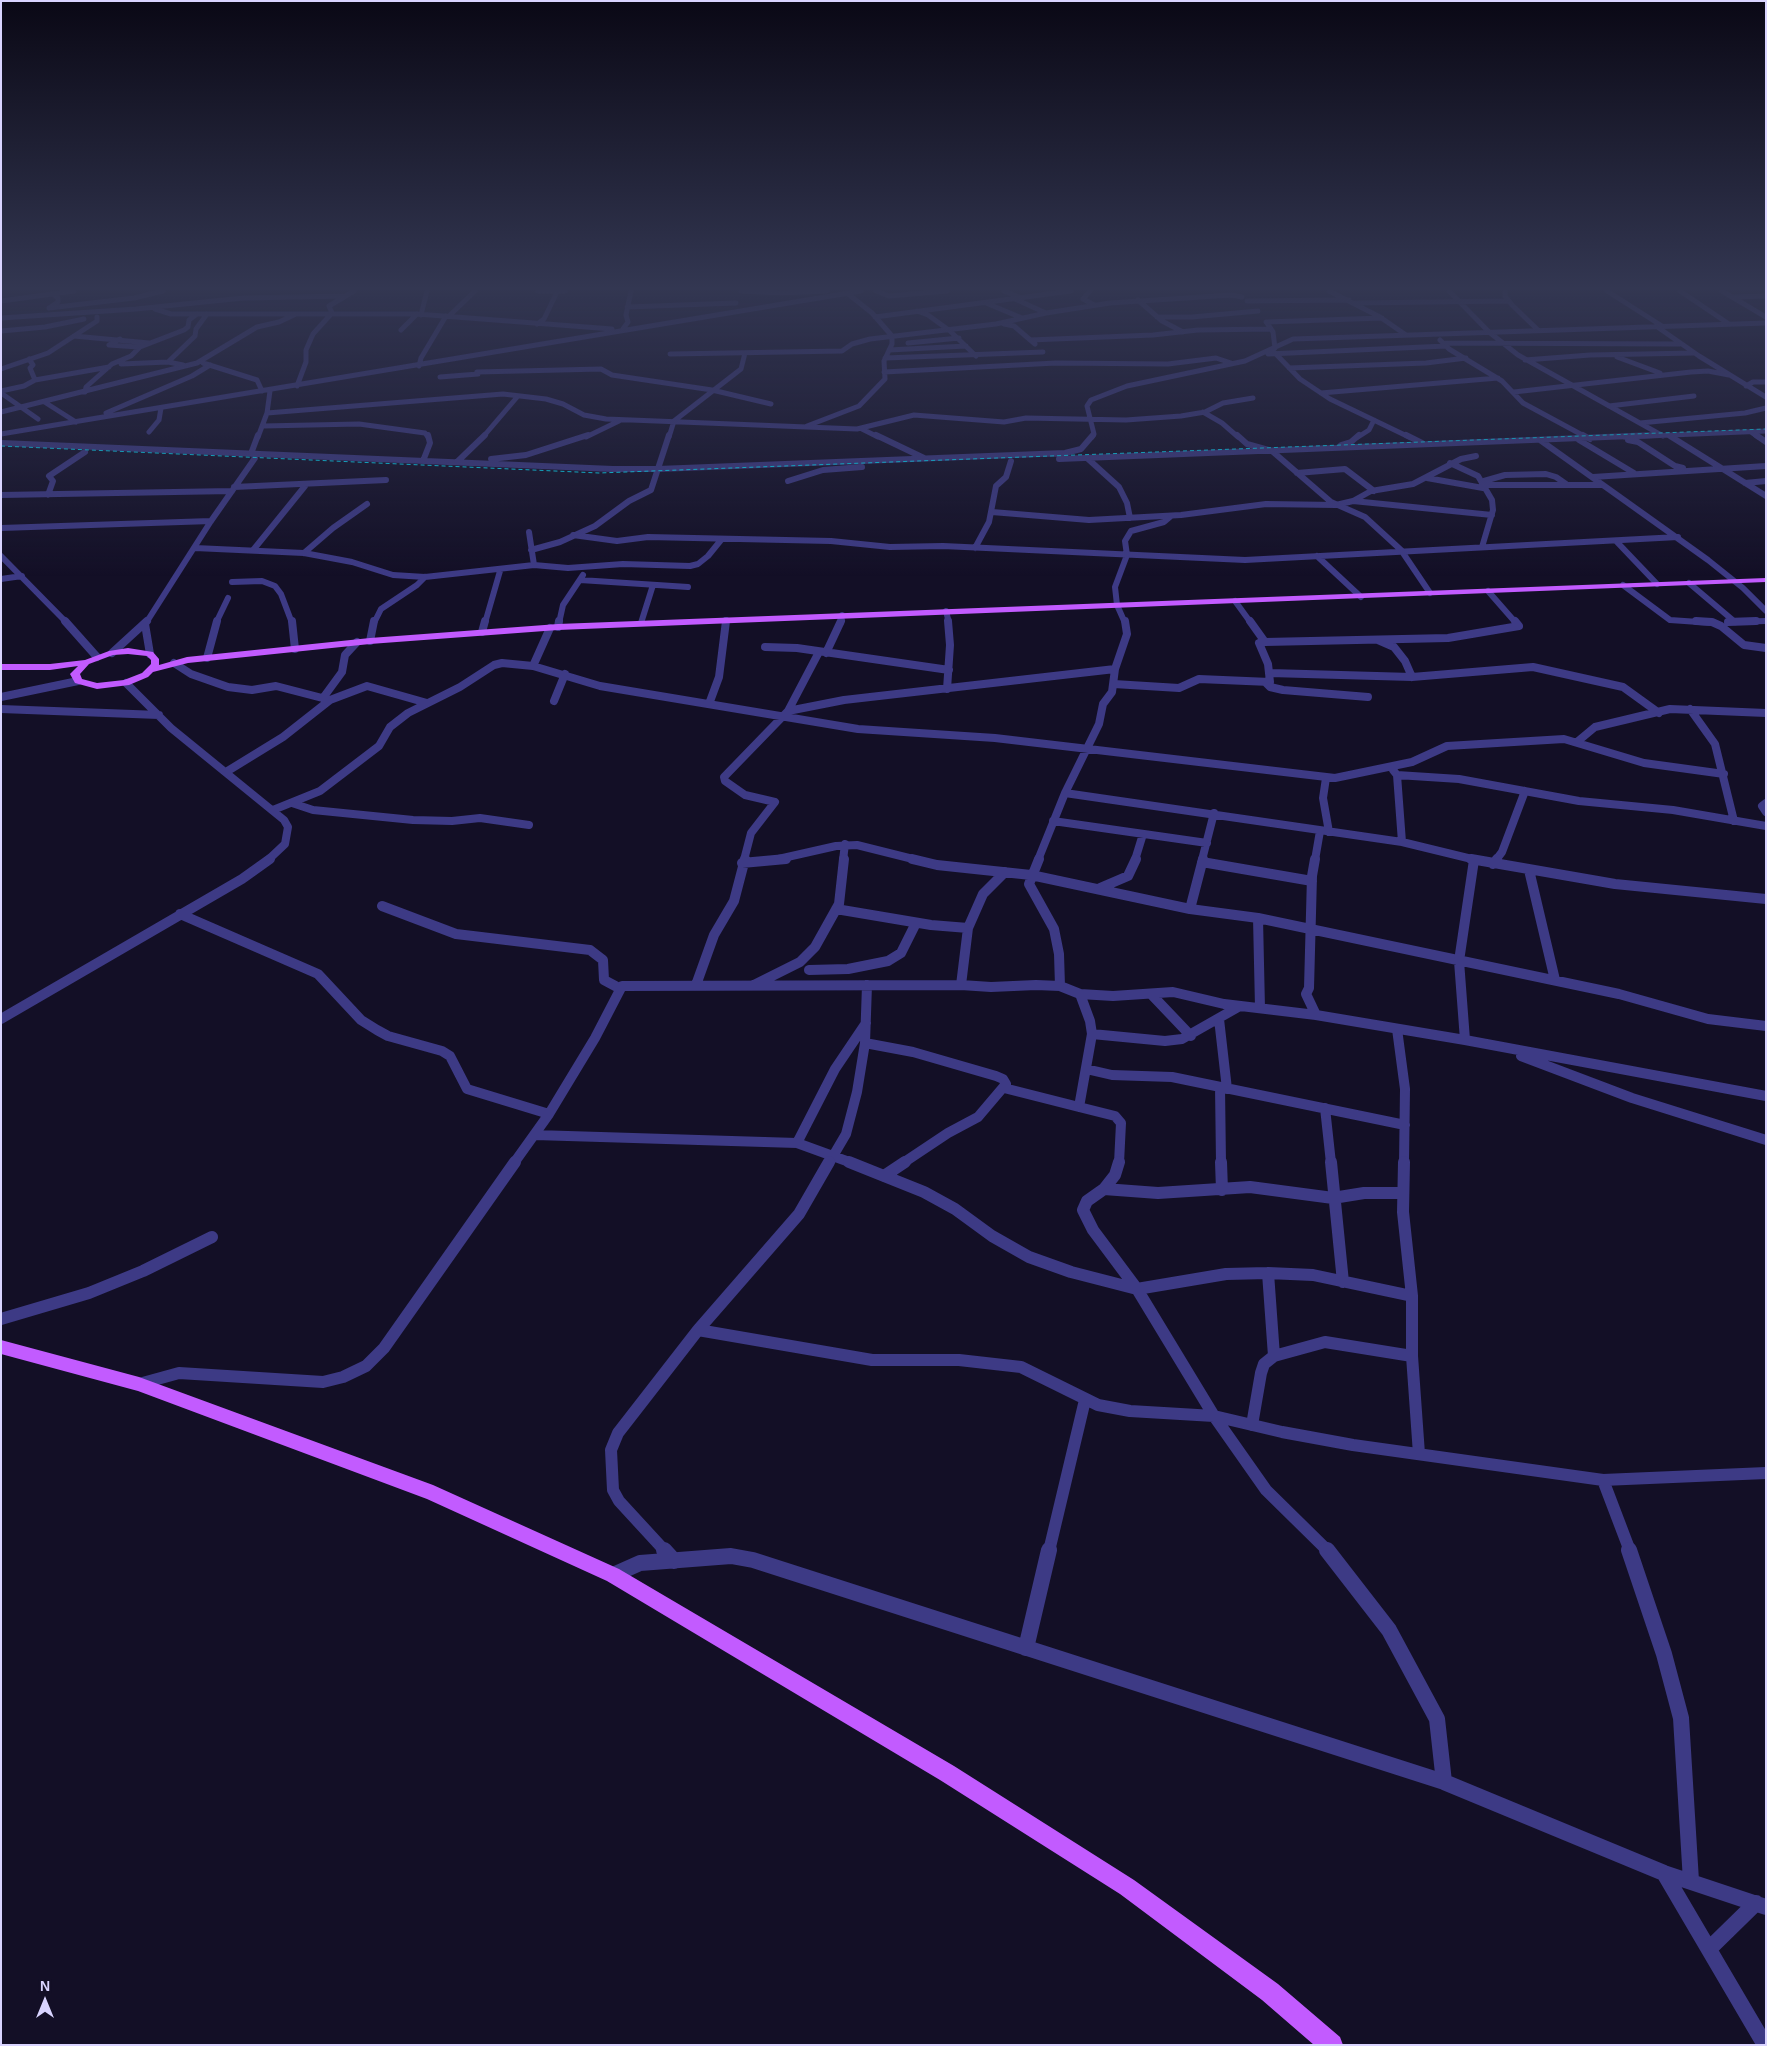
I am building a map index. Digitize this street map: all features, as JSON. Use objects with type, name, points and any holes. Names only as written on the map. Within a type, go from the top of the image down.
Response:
[{"type":"main road","points":[[50,667],[97,686],[126,683],[151,670],[174,662],[187,660],[357,642],[554,627],[1766,580]]},
{"type":"main road","points":[[1,667],[50,667],[86,662],[112,653],[128,651],[187,660]]},
{"type":"main road","points":[[151,655],[155,659],[155,665],[151,670]]},
{"type":"main road","points":[[77,678],[86,662]]},
{"type":"main road","points":[[1,1347],[139,1384],[433,1493],[613,1575],[947,1773],[1127,1887],[1270,1992],[1332,2045]]},
{"type":"street","points":[[1,392],[22,386]]},
{"type":"street","points":[[85,392],[87,386]]},
{"type":"street","points":[[1,412],[46,403],[106,386]]},
{"type":"street","points":[[92,419],[168,386]]},
{"type":"street","points":[[260,386],[262,391]]},
{"type":"street","points":[[1,434],[294,386]]},
{"type":"street","points":[[689,386],[771,404]]},
{"type":"street","points":[[531,550],[556,543],[600,524],[629,500],[651,490],[674,421],[717,386]]},
{"type":"street","points":[[805,427],[859,406],[878,386]]},
{"type":"street","points":[[1,449],[658,469],[932,460],[1073,452],[1087,445],[1094,434],[1088,403],[1127,386]]},
{"type":"street","points":[[1311,386],[1341,406],[1425,444]]},
{"type":"street","points":[[1321,393],[1398,386]]},
{"type":"street","points":[[1508,386],[1523,403],[1590,439]]},
{"type":"street","points":[[1514,392],[1569,386]]},
{"type":"street","points":[[1575,386],[1667,436],[1766,496]]},
{"type":"street","points":[[1747,386],[1766,397]]},
{"type":"street","points":[[112,653],[145,624],[253,457],[252,451],[268,413],[270,390]]},
{"type":"street","points":[[1759,392],[1766,391]]},
{"type":"street","points":[[1,392],[38,419]]},
{"type":"street","points":[[268,413],[424,402],[495,394],[562,404],[584,415],[620,420],[862,429],[889,420],[914,415],[1004,422],[1026,418],[1149,419],[1203,412],[1223,403],[1254,398]]},
{"type":"street","points":[[457,462],[488,432],[518,396]]},
{"type":"street","points":[[1608,406],[1694,396]]},
{"type":"street","points":[[46,403],[76,422]]},
{"type":"street","points":[[149,432],[159,420],[161,408]]},
{"type":"street","points":[[1640,423],[1734,414],[1766,408]]},
{"type":"street","points":[[1203,412],[1222,423],[1246,444],[1272,451],[1336,505],[1365,517],[1401,550],[1430,593]]},
{"type":"street","points":[[470,463],[530,454],[585,437],[620,420]]},
{"type":"street","points":[[1333,448],[1351,442],[1362,433],[1370,430],[1374,420]]},
{"type":"street","points":[[263,426],[359,424],[425,433],[428,435],[430,443],[423,461]]},
{"type":"street","points":[[862,429],[909,452],[932,460]]},
{"type":"street","points":[[1751,432],[1766,442]]},
{"type":"street","points":[[788,481],[832,469],[1425,444],[1619,438],[1637,440],[1667,436],[1766,432]]},
{"type":"street","points":[[1578,439],[1634,473]]},
{"type":"street","points":[[1540,440],[1678,537],[1733,581],[1766,611]]},
{"type":"street","points":[[1637,440],[1675,469]]},
{"type":"street","points":[[1,443],[253,457],[284,461]]},
{"type":"street","points":[[48,495],[53,481],[49,476],[86,452]]},
{"type":"street","points":[[992,512],[1076,520],[1171,516],[1266,504],[1336,505],[1353,501],[1374,491],[1402,487],[1428,478],[1450,464],[1476,456]]},
{"type":"street","points":[[1087,458],[1119,487],[1127,503],[1130,518]]},
{"type":"street","points":[[975,548],[992,512],[996,486],[1006,477],[1011,461]]},
{"type":"street","points":[[1450,464],[1476,475],[1492,500],[1492,515],[1482,546]]},
{"type":"street","points":[[1593,477],[1675,469],[1724,469],[1766,466]]},
{"type":"street","points":[[1297,473],[1345,469],[1374,491]]},
{"type":"street","points":[[1482,485],[1505,475],[1539,474],[1552,475],[1566,484]]},
{"type":"street","points":[[1428,478],[1482,485],[1602,485]]},
{"type":"street","points":[[1,495],[233,489],[386,480]]},
{"type":"street","points":[[1745,483],[1766,481]]},
{"type":"street","points":[[254,549],[305,486]]},
{"type":"street","points":[[1353,501],[1492,515]]},
{"type":"street","points":[[304,553],[333,528],[367,504]]},
{"type":"street","points":[[1060,986],[1059,954],[1054,929],[1030,889],[1031,875],[1065,793],[1100,724],[1104,704],[1112,692],[1114,669],[1127,634],[1124,617],[1117,605],[1116,582],[1127,554],[1126,541],[1131,532],[1164,522],[1171,516]]},
{"type":"street","points":[[1,528],[212,521]]},
{"type":"street","points":[[529,532],[534,565]]},
{"type":"street","points":[[573,535],[621,541],[648,537],[832,541],[890,547],[975,548],[1245,560],[1482,546],[1524,547],[1678,537]]},
{"type":"street","points":[[195,548],[254,549],[304,553],[352,562],[393,575],[425,577],[500,571],[534,565],[589,567],[628,564],[694,565],[708,556],[721,540]]},
{"type":"street","points":[[1616,541],[1657,584]]},
{"type":"street","points":[[1,556],[84,640],[97,657]]},
{"type":"street","points":[[1317,556],[1361,597]]},
{"type":"street","points":[[533,666],[554,627],[563,605],[589,567]]},
{"type":"street","points":[[482,632],[500,571]]},
{"type":"street","points":[[1,579],[22,576]]},
{"type":"street","points":[[370,641],[375,617],[381,609],[417,585],[425,577]]},
{"type":"street","points":[[580,580],[688,587]]},
{"type":"street","points":[[232,582],[267,582],[275,586],[281,594],[292,619],[295,649]]},
{"type":"street","points":[[1688,583],[1735,622]]},
{"type":"street","points":[[641,624],[653,585]]},
{"type":"street","points":[[1623,585],[1654,606],[1670,620],[1712,622],[1766,621]]},
{"type":"street","points":[[1114,684],[1179,688],[1199,678],[1266,683],[1271,680],[1270,673],[1259,643],[1375,638],[1448,638],[1519,626],[1488,591]]},
{"type":"street","points":[[207,658],[216,624],[228,598]]},
{"type":"street","points":[[1235,601],[1265,642]]},
{"type":"street","points":[[946,611],[950,628],[947,689]]},
{"type":"street","points":[[696,985],[714,935],[734,901],[751,833],[775,802],[745,794],[725,781],[724,777],[780,717],[788,711],[840,626],[842,615]]},
{"type":"street","points":[[709,704],[719,677],[726,620]]},
{"type":"street","points":[[1712,622],[1721,626],[1740,644],[1766,648]]},
{"type":"street","points":[[145,624],[151,655]]},
{"type":"street","points":[[1375,638],[1394,648],[1404,661],[1412,677]]},
{"type":"street","points":[[226,772],[283,737],[326,699],[342,672],[345,655],[357,642]]},
{"type":"street","points":[[765,647],[823,652],[949,670]]},
{"type":"street","points":[[174,662],[191,674],[228,687],[252,690],[276,686],[290,688],[326,699],[367,686],[427,703]]},
{"type":"street","points":[[274,810],[320,791],[337,780],[359,759],[379,746],[396,722],[427,703],[460,687],[496,664],[533,666],[565,674],[591,684],[780,717],[858,728],[995,738],[1240,765],[1326,778],[1390,768],[1412,762],[1442,748],[1455,745],[1560,738],[1644,763],[1724,774]]},
{"type":"street","points":[[1270,673],[1412,677],[1493,672],[1532,667],[1623,687],[1659,713]]},
{"type":"street","points":[[788,711],[844,700],[1114,669]]},
{"type":"street","points":[[554,701],[565,674]]},
{"type":"street","points":[[1,697],[57,687],[77,678]]},
{"type":"street","points":[[1,1019],[242,879],[278,853],[285,844],[288,827],[274,810],[171,728],[126,683]]},
{"type":"street","points":[[1266,683],[1270,687],[1283,690],[1368,697]]},
{"type":"street","points":[[1577,742],[1595,727],[1670,709],[1766,713]]},
{"type":"street","points":[[1690,709],[1713,739],[1724,774],[1734,820]]},
{"type":"street","points":[[1,710],[159,715]]},
{"type":"street","points":[[1390,768],[1397,775],[1402,842]]},
{"type":"street","points":[[1397,775],[1458,779],[1579,801],[1673,810],[1766,826]]},
{"type":"street","points":[[1316,1015],[1306,996],[1309,988],[1312,882],[1325,832],[1322,793],[1326,778]]},
{"type":"street","points":[[1493,864],[1502,852],[1526,791]]},
{"type":"street","points":[[1065,793],[1402,842],[1474,860],[1528,870],[1642,887],[1766,899]]},
{"type":"street","points":[[292,803],[313,810],[413,820],[452,821],[480,818],[529,826]]},
{"type":"street","points":[[1766,803],[1762,806],[1766,812]]},
{"type":"street","points":[[1190,909],[1214,814]]},
{"type":"street","points":[[1053,821],[1207,843]]},
{"type":"street","points":[[1100,888],[1128,876],[1140,849],[1143,834]]},
{"type":"street","points":[[742,863],[785,858],[845,844],[857,845],[937,864],[1031,875],[1100,888],[1190,909],[1258,918],[1459,962],[1619,994],[1708,1019],[1766,1026]]},
{"type":"street","points":[[805,987],[815,947],[836,910],[841,896],[845,844]]},
{"type":"street","points":[[1466,1040],[1459,962],[1474,860]]},
{"type":"street","points":[[1202,862],[1312,882]]},
{"type":"street","points":[[1528,870],[1555,980]]},
{"type":"street","points":[[961,985],[968,928],[983,894],[1005,872]]},
{"type":"street","points":[[382,906],[438,929],[456,934],[590,950],[603,960],[604,980],[619,988]]},
{"type":"street","points":[[836,910],[916,923],[968,928]]},
{"type":"street","points":[[180,914],[318,974],[361,1020],[369,1025],[388,1036],[442,1050],[450,1056],[462,1083],[467,1089],[549,1114]]},
{"type":"street","points":[[1258,918],[1260,1008]]},
{"type":"street","points":[[809,970],[848,970],[888,962],[901,953],[916,923]]},
{"type":"street","points":[[751,986],[800,962],[815,947]]},
{"type":"street","points":[[139,1384],[179,1373],[323,1382],[343,1378],[366,1366],[384,1348],[535,1135],[595,1038],[619,988],[626,985],[805,987],[1060,986],[1080,994],[1123,996],[1182,993],[1240,1006],[1316,1015],[1466,1040],[1766,1096]]},
{"type":"street","points":[[674,1561],[619,1501],[613,1490],[611,1450],[618,1433],[698,1330],[799,1214],[833,1156],[851,1123],[865,1043],[867,986]]},
{"type":"street","points":[[1079,1107],[1092,1034],[1090,1020],[1080,994]]},
{"type":"street","points":[[1151,994],[1191,1036]]},
{"type":"street","points":[[1092,1034],[1165,1041],[1191,1036],[1240,1006]]},
{"type":"street","points":[[1219,1018],[1223,1088],[1222,1190]]},
{"type":"street","points":[[797,1143],[835,1069],[866,1023]]},
{"type":"street","points":[[1397,1028],[1406,1089],[1403,1212],[1412,1296],[1412,1356],[1419,1454]]},
{"type":"street","points":[[865,1043],[913,1052],[996,1076],[1003,1079],[1006,1084],[978,1117],[948,1133],[884,1176]]},
{"type":"street","points":[[1496,1047],[1632,1098],[1766,1140]]},
{"type":"street","points":[[1086,1069],[1112,1075],[1172,1077],[1405,1125]]},
{"type":"street","points":[[1004,1088],[1079,1107],[1120,1120],[1119,1165],[1115,1175],[1104,1189],[1086,1201],[1083,1210],[1093,1230],[1137,1289],[1214,1416],[1266,1490],[1331,1554],[1389,1630],[1437,1719],[1444,1782]]},
{"type":"street","points":[[1325,1108],[1343,1282]]},
{"type":"street","points":[[535,1135],[797,1143],[924,1192],[955,1209],[992,1236],[1029,1257],[1071,1272],[1137,1289],[1226,1274],[1268,1273],[1313,1275],[1412,1296]]},
{"type":"street","points":[[1104,1189],[1158,1193],[1250,1187],[1333,1198],[1364,1193],[1403,1193]]},
{"type":"street","points":[[1,1319],[89,1292],[142,1271],[212,1237]]},
{"type":"street","points":[[1268,1273],[1274,1356]]},
{"type":"street","points":[[698,1330],[872,1360],[959,1360],[1021,1366],[1085,1400],[1130,1411],[1214,1416],[1353,1445],[1603,1480],[1766,1473]]},
{"type":"street","points":[[1252,1425],[1261,1373],[1264,1364],[1274,1356],[1325,1342],[1412,1356]]},
{"type":"street","points":[[1026,1648],[1085,1400]]},
{"type":"street","points":[[1603,1480],[1631,1554],[1664,1654],[1682,1718],[1691,1880]]},
{"type":"street","points":[[613,1575],[640,1563],[731,1556],[753,1560],[1444,1782],[1664,1873],[1691,1880],[1761,1905]]},
{"type":"street","points":[[1664,1873],[1765,2045]]},
{"type":"street","points":[[1709,1949],[1761,1905]]},
{"type":"railway","points":[[1,446],[599,473],[1766,429]]}]
